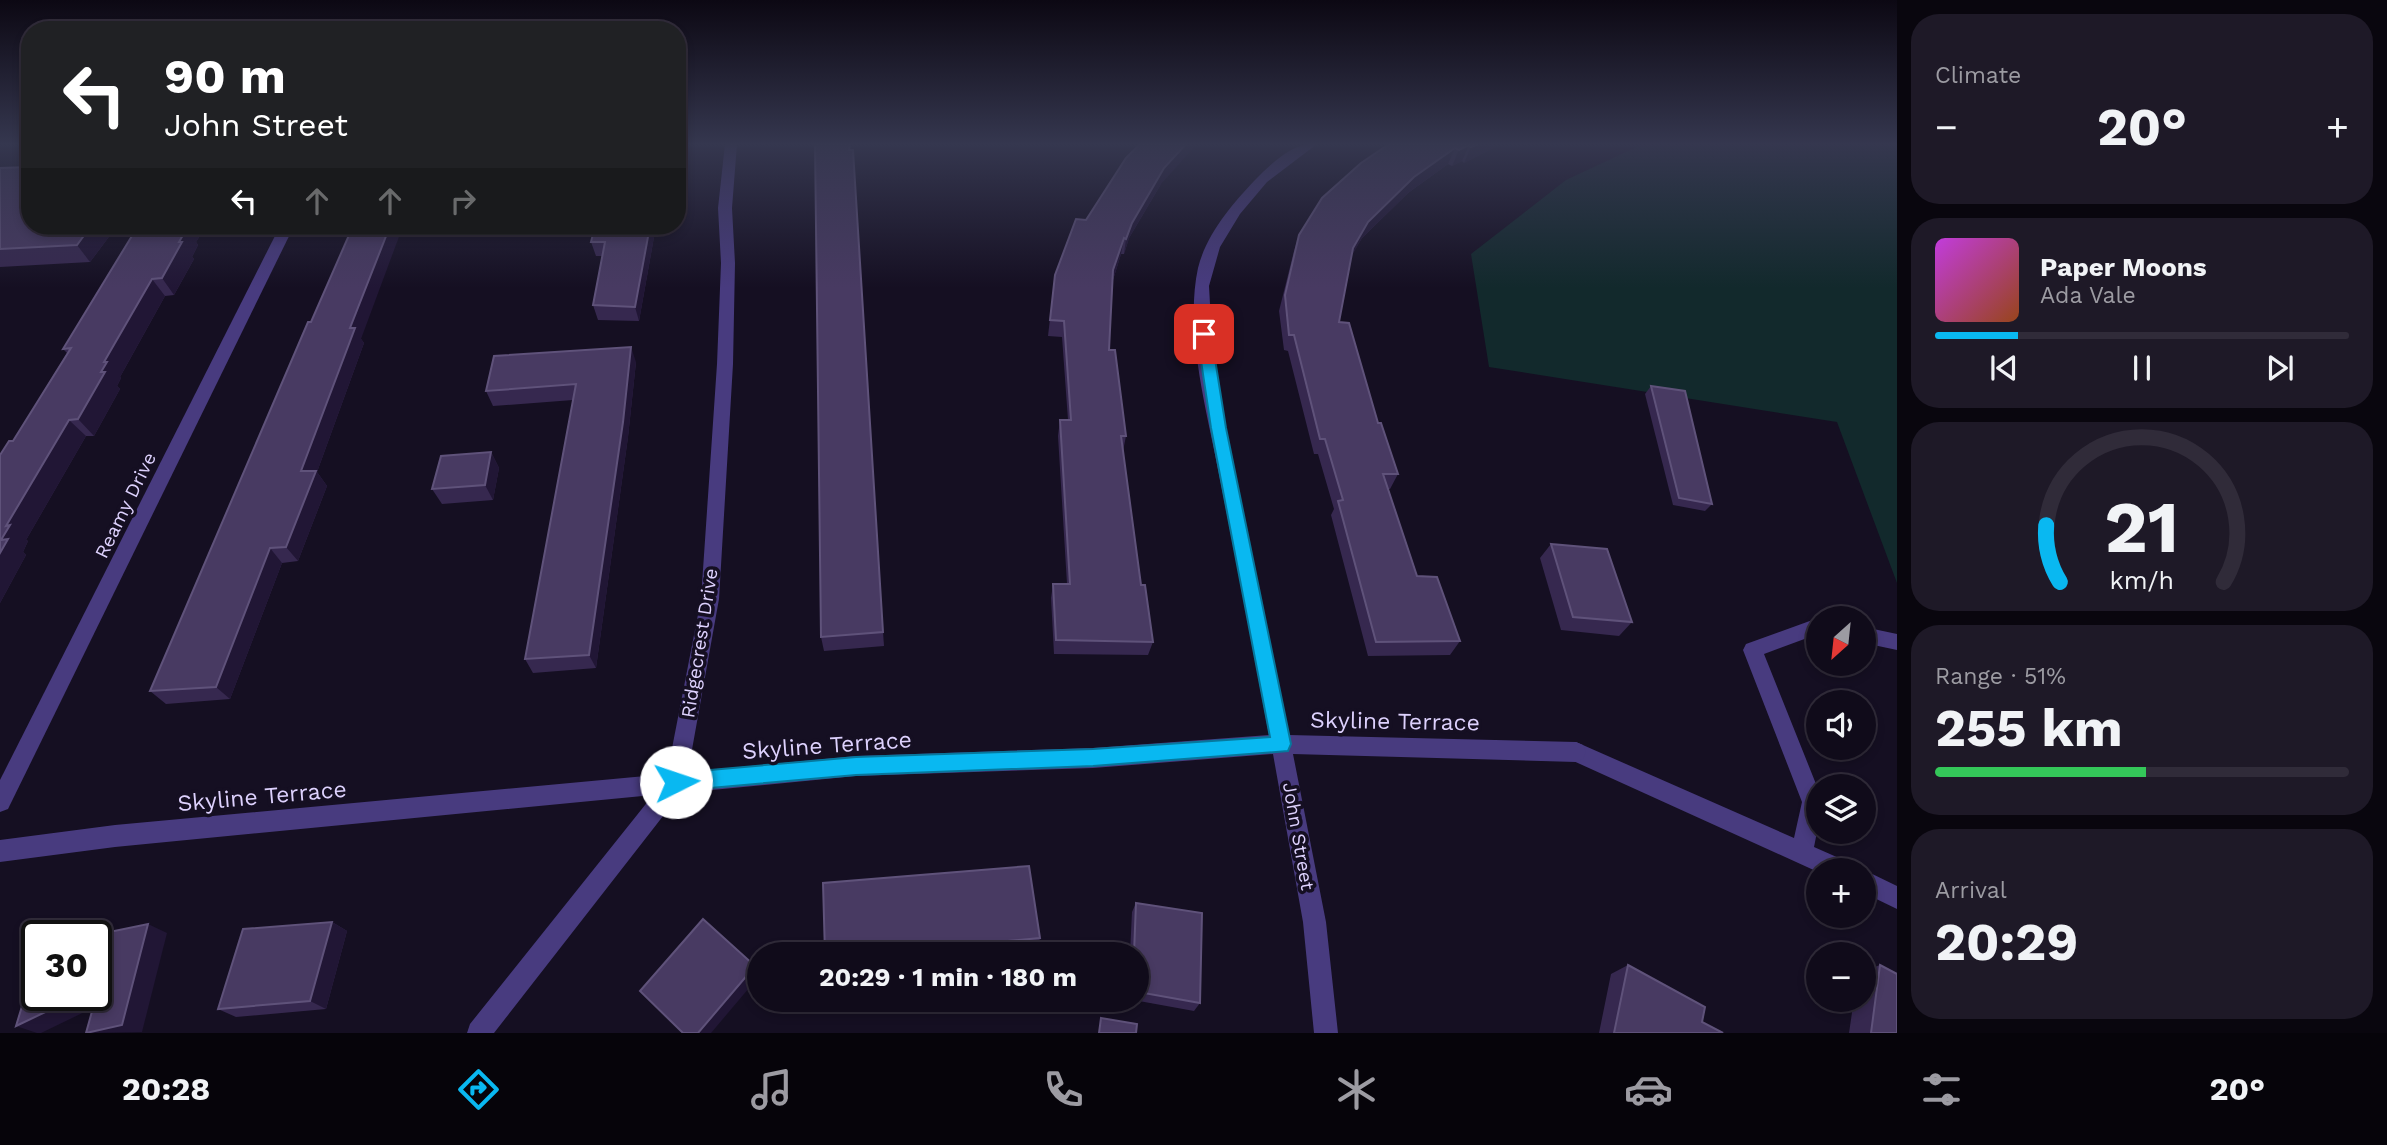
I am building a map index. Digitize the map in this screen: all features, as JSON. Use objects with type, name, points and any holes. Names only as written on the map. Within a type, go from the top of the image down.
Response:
[{"type":"street","name":"Ridgecrest Drive","points":[[480,1033],[676,782],[710,599],[726,364],[726,192]]},
{"type":"street","name":"John Street","points":[[1252,192],[1224,229],[1205,266],[1201,311],[1224,454],[1302,841],[1322,980],[1326,1033]]},
{"type":"street","name":"Reamy Drive","points":[[0,802],[283,235]]},
{"type":"street","points":[[1806,630],[1753,650],[1813,802],[1802,851],[1816,858]]},
{"type":"street","points":[[1876,638],[1897,642]]},
{"type":"street","name":"Skyline Terrace","points":[[0,851],[115,836],[856,766],[1093,758],[1281,744],[1576,752],[1802,851]]},
{"type":"street","points":[[1876,887],[1897,898]]},
{"type":"green space","points":[[1550,192],[1897,192],[1897,583],[1837,422],[1489,367],[1471,254]]},
{"type":"building","points":[[0,192],[21,192],[21,235],[84,235],[77,245],[0,249]]},
{"type":"building","points":[[816,192],[856,192],[883,632],[821,637]]},
{"type":"building","points":[[1104,192],[1150,192],[1126,239],[1124,238],[1113,270],[1109,350],[1115,350],[1126,436],[1121,436],[1141,585],[1145,585],[1153,642],[1056,640],[1053,584],[1070,584],[1060,420],[1071,420],[1064,321],[1050,320],[1055,275],[1076,219],[1086,220]]},
{"type":"building","points":[[1328,192],[1398,192],[1368,222],[1353,248],[1339,322],[1349,323],[1378,423],[1381,423],[1398,474],[1383,474],[1417,576],[1437,577],[1460,641],[1376,642],[1338,501],[1343,500],[1325,439],[1320,439],[1294,335],[1289,335],[1285,295],[1299,235]]},
{"type":"building","points":[[133,235],[183,235],[179,242],[182,242],[162,278],[152,279],[104,362],[107,362],[101,372],[105,372],[78,419],[69,420],[6,526],[10,525],[1,540],[8,539],[0,553],[0,455],[9,441],[13,441],[71,348],[63,349]]},
{"type":"building","points":[[349,235],[386,235],[350,328],[355,328],[301,471],[316,471],[286,547],[270,548],[216,687],[150,691],[308,322],[311,322]]},
{"type":"building","points":[[593,235],[648,235],[635,307],[593,305],[605,242],[591,242]]},
{"type":"building","points":[[631,347],[623,422],[589,655],[525,659],[576,384],[486,391],[494,356]]},
{"type":"building","points":[[1651,386],[1685,391],[1712,504],[1679,498]]},
{"type":"building","points":[[491,452],[485,485],[432,489],[441,456]]},
{"type":"building","points":[[1551,544],[1607,549],[1632,622],[1573,617]]},
{"type":"building","points":[[1029,866],[1040,938],[997,942],[825,942],[823,883]]},
{"type":"building","points":[[1136,903],[1202,913],[1200,1003],[1149,994],[1149,942],[1134,942]]},
{"type":"building","points":[[703,919],[747,959],[747,975],[698,1033],[683,1033],[640,991]]},
{"type":"building","points":[[332,922],[310,1001],[218,1009],[243,929]]},
{"type":"building","points":[[148,924],[122,1025],[86,1033],[92,1011],[112,1011],[112,931]]},
{"type":"building","points":[[1628,965],[1705,1007],[1702,1022],[1723,1033],[1614,1033]]},
{"type":"building","points":[[1880,965],[1897,974],[1897,1033],[1871,1033],[1874,1012],[1876,1012]]},
{"type":"building","points":[[21,1010],[48,1011],[16,1026]]},
{"type":"building","points":[[1101,1018],[1137,1024],[1136,1033],[1099,1033]]},
{"type":"route","points":[[676,782],[856,766],[1093,758],[1281,744],[1241,548],[1204,334]]}]
